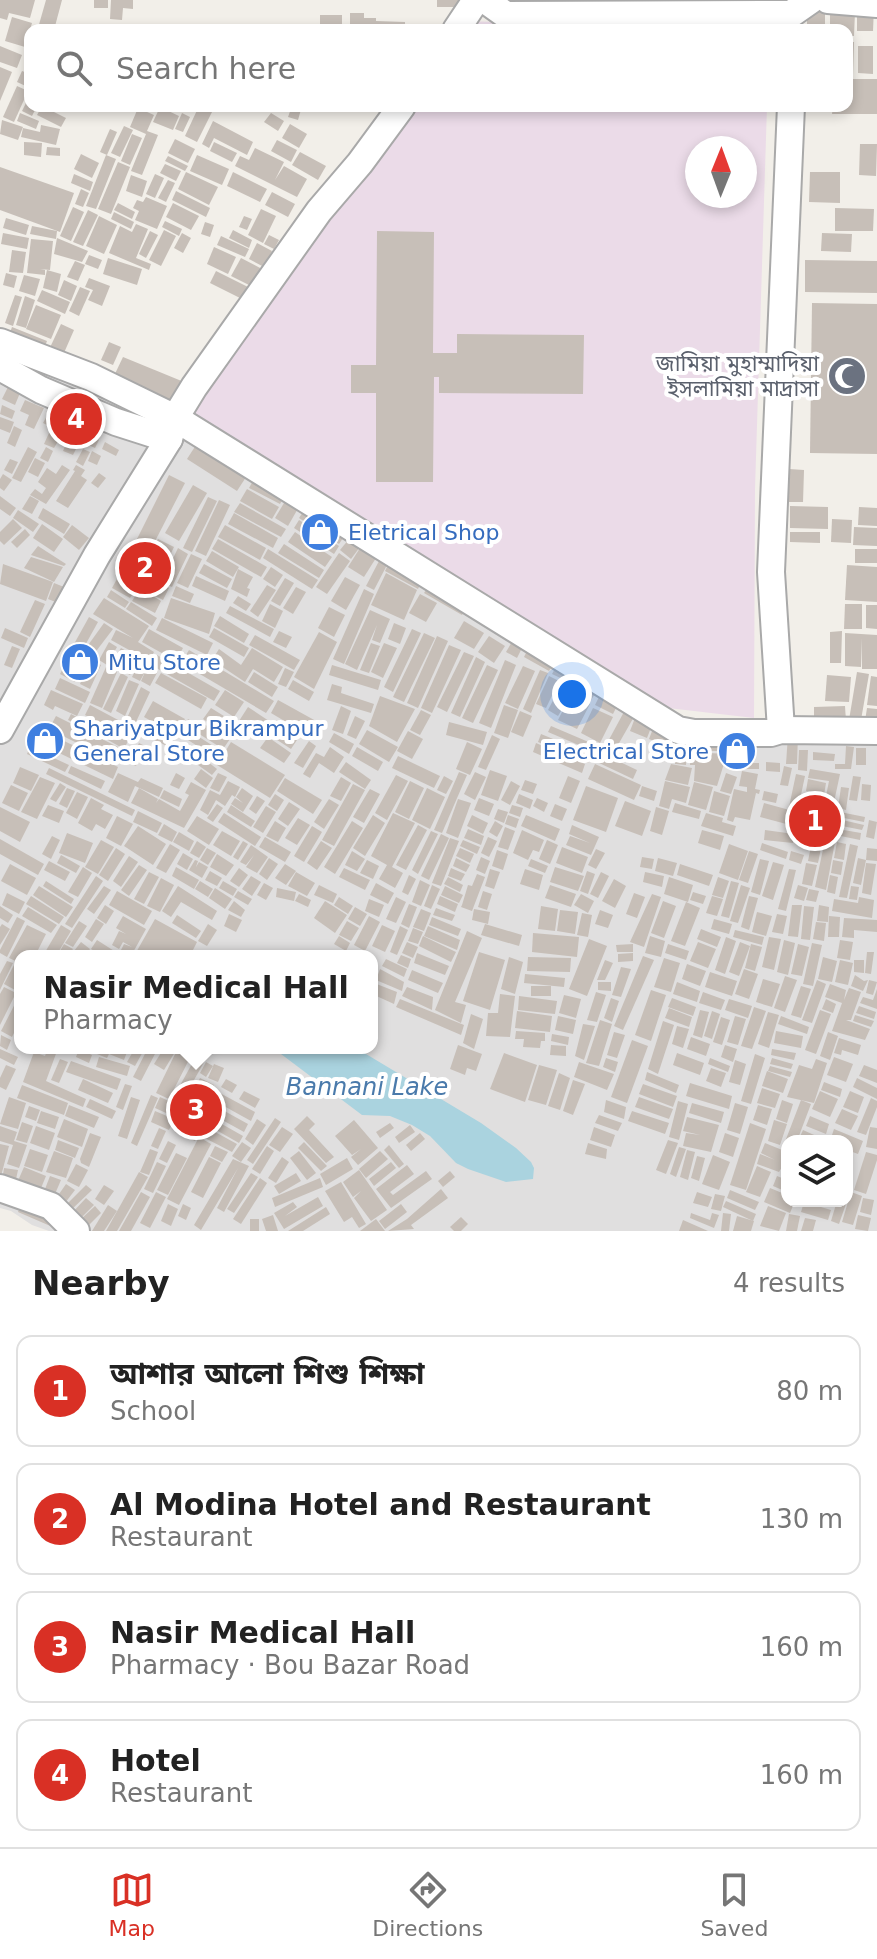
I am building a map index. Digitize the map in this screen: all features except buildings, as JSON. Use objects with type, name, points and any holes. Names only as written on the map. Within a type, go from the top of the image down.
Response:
[{"type":"street","points":[[460,24],[476,0]]},
{"type":"street","points":[[485,0],[506,15],[664,8],[797,15]]},
{"type":"street","points":[[828,0],[877,4]]},
{"type":"street","points":[[0,730],[172,428],[319,211],[398,112]]},
{"type":"street","points":[[781,730],[771,572],[791,112]]},
{"type":"street","points":[[0,342],[91,377],[669,726],[694,733],[877,731]]},
{"type":"street","points":[[0,367],[41,390],[116,422],[172,428]]},
{"type":"street","points":[[0,1188],[51,1206],[76,1231]]},
{"type":"shaded area","points":[[458,21],[592,24],[456,24]]},
{"type":"shaded area","points":[[392,112],[767,112],[755,489],[754,718],[651,706],[178,408]]},
{"type":"shaded area","points":[[0,340],[57,362],[662,721],[877,736],[877,1231],[49,1231],[32,1225],[11,1211],[0,1208]]},
{"type":"water","name":"Bannani Lake","points":[[281,1054],[366,1054],[481,1123],[516,1148],[531,1162],[533,1179],[506,1182],[468,1169],[456,1163],[430,1136],[412,1125],[390,1116],[362,1115]]},
{"type":"place","name":"জামিয়া মুহাম্মাদিয়া ইসলামিয়া মাদ্রাসা","points":[[847,376]]},
{"type":"place","name":"Hotel","points":[[76,419]]},
{"type":"place","name":"Eletrical Shop","points":[[320,532]]},
{"type":"place","name":"Al Modina Hotel and Restaurant","points":[[145,568]]},
{"type":"place","name":"Mitu Store","points":[[80,662]]},
{"type":"place","name":"Shariyatpur Bikrampur General Store","points":[[45,741]]},
{"type":"place","name":"Electrical Store","points":[[737,751]]},
{"type":"place","name":"আশার আলো শিশু শিক্ষা","points":[[815,821]]},
{"type":"place","name":"Nasir Medical Hall","points":[[196,1110]]}]
